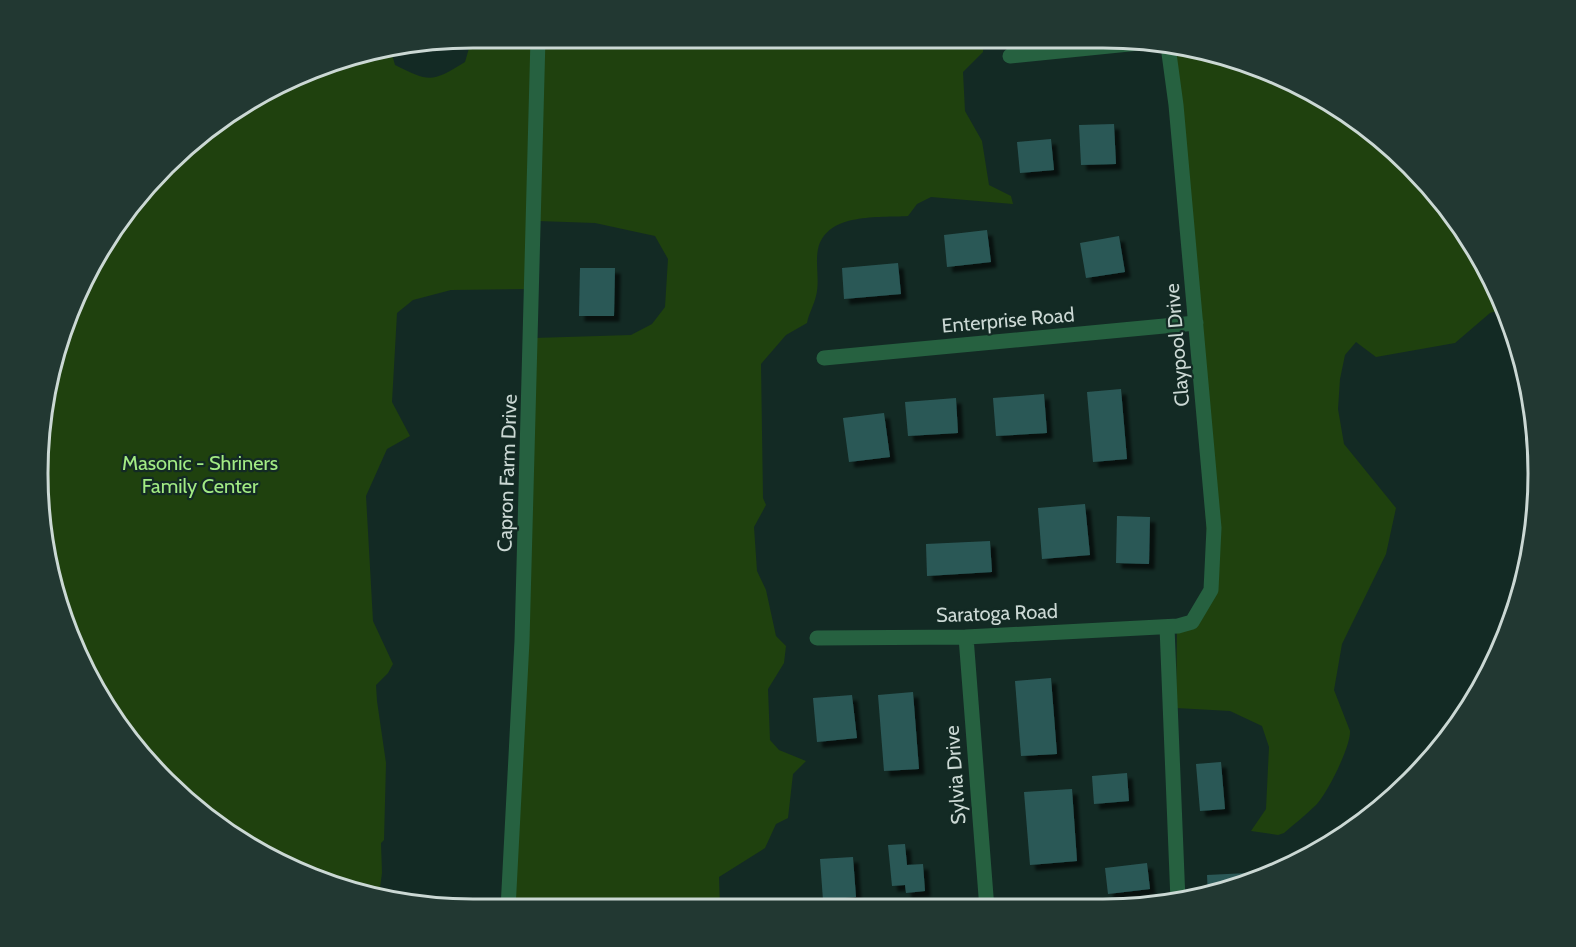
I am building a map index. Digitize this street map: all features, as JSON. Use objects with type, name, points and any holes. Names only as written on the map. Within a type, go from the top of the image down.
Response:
[{"type":"street","name":"Capron Farm Drive","points":[[509,899],[523,629],[538,48]]},
{"type":"street","points":[[1010,56],[1089,48]]},
{"type":"street","name":"Claypool Drive","points":[[1169,54],[1214,528],[1211,590],[1192,622],[1173,626]]},
{"type":"street","name":"Enterprise Road","points":[[824,358],[1196,323]]},
{"type":"street","points":[[1173,626],[1178,892]]},
{"type":"street","name":"Saratoga Road","points":[[817,639],[966,637],[1173,626]]},
{"type":"street","name":"Sylvia Drive","points":[[966,637],[986,899]]},
{"type":"green space","name":"Masonic - Shriners Family Center","points":[[469,48],[474,48],[983,48],[983,52],[963,72],[965,111],[982,141],[989,185],[1011,196],[1013,204],[931,197],[917,204],[908,216],[856,219],[832,229],[823,237],[818,249],[817,290],[807,323],[786,335],[761,364],[763,498],[766,505],[754,527],[757,571],[766,590],[776,636],[786,646],[784,663],[768,689],[770,740],[779,750],[806,761],[793,774],[788,818],[776,824],[765,848],[719,877],[720,899],[510,899],[534,338],[631,335],[652,324],[665,307],[668,259],[655,236],[595,223],[538,221],[532,289],[451,290],[413,300],[397,313],[392,402],[410,436],[387,449],[366,496],[373,621],[393,664],[376,685],[386,763],[380,889],[311,867],[261,842],[214,811],[173,774],[136,733],[105,686],[80,636],[62,584],[52,529],[48,474],[56,390],[62,363],[80,311],[105,261],[136,214],[173,173],[214,136],[285,92],[311,80],[363,62],[390,56],[392,56],[395,65],[416,75],[430,78],[445,74],[465,62]]},
{"type":"green space","points":[[1174,54],[1213,62],[1265,80],[1315,105],[1362,136],[1403,173],[1440,214],[1471,261],[1496,311],[1490,313],[1455,343],[1376,357],[1356,342],[1345,355],[1340,379],[1338,409],[1344,444],[1396,508],[1386,554],[1342,644],[1334,690],[1350,731],[1347,747],[1338,770],[1321,799],[1284,833],[1278,835],[1251,831],[1266,809],[1269,747],[1262,726],[1230,711],[1176,708],[1177,627],[1211,591]]},
{"type":"building","points":[[1114,124],[1116,164],[1081,165],[1079,125]]},
{"type":"building","points":[[1051,139],[1054,170],[1020,173],[1017,142]]},
{"type":"building","points":[[987,230],[991,262],[947,267],[944,235]]},
{"type":"building","points":[[1119,236],[1125,272],[1086,278],[1080,243]]},
{"type":"building","points":[[898,263],[901,294],[844,299],[842,268]]},
{"type":"building","points":[[580,268],[615,268],[614,316],[579,316]]},
{"type":"building","points":[[1121,389],[1127,459],[1093,462],[1087,392]]},
{"type":"building","points":[[1044,394],[1047,433],[996,436],[993,398]]},
{"type":"building","points":[[956,398],[958,433],[908,436],[905,402]]},
{"type":"building","points":[[884,413],[890,457],[849,462],[843,418]]},
{"type":"building","points":[[1085,504],[1090,555],[1042,559],[1038,508]]},
{"type":"building","points":[[1117,516],[1150,517],[1149,564],[1116,563]]},
{"type":"building","points":[[990,541],[992,572],[927,576],[926,544]]},
{"type":"building","points":[[1051,678],[1057,754],[1021,756],[1015,681]]},
{"type":"building","points":[[913,692],[919,769],[884,771],[878,695]]},
{"type":"building","points":[[852,695],[857,738],[817,742],[813,698]]},
{"type":"building","points":[[1221,762],[1225,809],[1200,811],[1196,764]]},
{"type":"building","points":[[1127,773],[1129,801],[1094,804],[1092,776]]},
{"type":"building","points":[[1072,789],[1077,861],[1030,865],[1024,792]]},
{"type":"building","points":[[905,844],[907,865],[923,864],[925,891],[906,893],[905,885],[892,886],[888,845]]},
{"type":"building","points":[[853,857],[856,897],[823,899],[820,859]]},
{"type":"building","points":[[1147,863],[1150,889],[1108,894],[1105,868]]},
{"type":"building","points":[[1248,873],[1208,886],[1207,875]]}]
